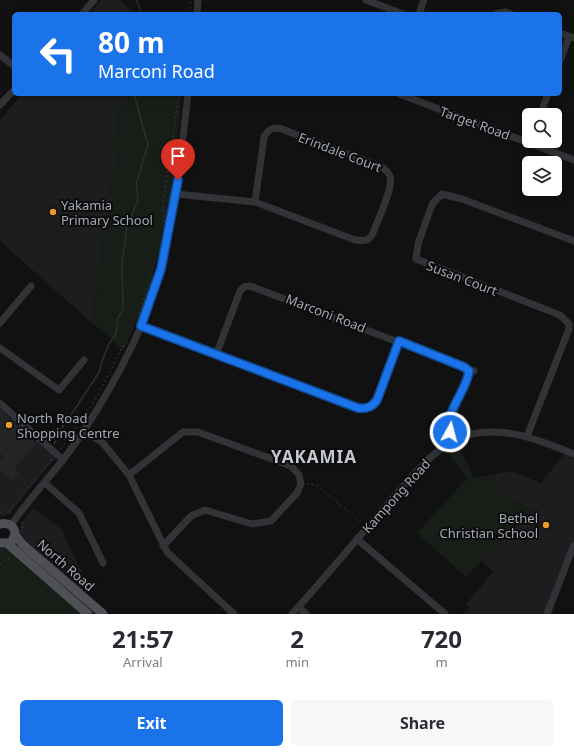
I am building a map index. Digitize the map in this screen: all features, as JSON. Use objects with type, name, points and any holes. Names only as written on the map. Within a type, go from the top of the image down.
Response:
[{"type":"main road","points":[[0,524],[7,523],[11,525],[18,533],[13,541],[4,544]]},
{"type":"main road","name":"North Road","points":[[18,533],[23,545],[102,614]]},
{"type":"main road","name":"North Road","points":[[4,544],[88,614]]},
{"type":"street","points":[[84,12],[94,0]]},
{"type":"street","points":[[197,12],[198,0]]},
{"type":"street","points":[[366,0],[398,12]]},
{"type":"street","points":[[420,12],[424,0]]},
{"type":"street","points":[[562,34],[572,37],[562,57]]},
{"type":"street","points":[[0,55],[12,64]]},
{"type":"street","points":[[0,105],[12,92]]},
{"type":"street","points":[[11,525],[63,460],[83,432],[120,369],[141,326],[161,269],[176,194],[188,96]]},
{"type":"street","name":"Target Road","points":[[404,96],[522,139]]},
{"type":"street","points":[[543,108],[547,96]]},
{"type":"street","name":"Erindale Court","points":[[176,194],[255,202],[355,240],[364,241],[370,238],[373,233],[391,187],[391,178],[387,171],[382,167],[279,128],[272,128],[264,137],[255,202]]},
{"type":"street","name":"Target Road","points":[[545,148],[574,160]]},
{"type":"street","name":"Susan Court","points":[[527,436],[572,323],[560,315],[416,260],[418,244],[430,210],[442,194],[462,199],[574,241]]},
{"type":"street","points":[[0,323],[31,286]]},
{"type":"street","name":"Marconi Road","points":[[216,355],[240,291],[244,287],[250,286],[399,341],[471,371],[449,424],[454,442]]},
{"type":"street","points":[[141,326],[358,408],[372,406],[377,400],[399,341]]},
{"type":"street","points":[[0,348],[58,390],[84,360]]},
{"type":"street","points":[[0,403],[63,460]]},
{"type":"street","points":[[83,432],[102,442],[129,475],[167,552],[234,614]]},
{"type":"street","points":[[129,475],[182,432],[198,432],[291,466],[299,476],[301,484],[297,493],[271,520],[252,524],[205,510],[191,516],[163,546]]},
{"type":"street","name":"Kampong Road","points":[[292,614],[356,538],[431,456],[454,442],[468,435],[489,432],[527,436],[574,454]]},
{"type":"street","points":[[45,483],[79,513],[103,563]]},
{"type":"street","points":[[356,538],[445,614]]},
{"type":"street","points":[[547,614],[574,545]]},
{"type":"street","points":[[298,607],[306,614]]},
{"type":"path","points":[[189,12],[191,0]]},
{"type":"path","points":[[164,224],[163,202],[179,96]]},
{"type":"path","points":[[137,317],[152,273]]},
{"type":"path","points":[[0,512],[4,513],[9,511],[57,454],[97,396],[129,336]]},
{"type":"path","points":[[116,345],[121,350]]},
{"type":"path","points":[[301,484],[316,485],[365,526]]},
{"type":"path","points":[[9,511],[24,523],[18,533]]},
{"type":"shaded area","points":[[101,0],[120,0],[133,11],[133,12],[91,12]]},
{"type":"shaded area","name":"Yakamia Primary School","points":[[20,96],[122,96],[114,150],[118,151],[113,183],[110,183],[92,323],[0,241],[0,120]]},
{"type":"shaded area","points":[[122,96],[182,96],[171,192],[158,257],[138,319],[124,350],[92,323],[110,182],[113,182],[118,152],[114,151]]},
{"type":"shaded area","points":[[0,401],[60,452],[9,514],[0,517]]},
{"type":"shaded area","points":[[457,442],[474,478],[492,475],[503,495],[532,510],[466,577],[417,533],[467,478],[445,449]]},
{"type":"shaded area","name":"Bethel Christian School","points":[[564,454],[574,458],[574,540],[544,614],[463,614],[469,608],[466,604],[493,572],[482,561],[532,510],[503,495],[492,475],[510,471],[541,483]]},
{"type":"shaded area","points":[[33,508],[62,530],[87,584],[81,591],[22,538],[19,531],[20,525]]},
{"type":"shaded area","points":[[0,548],[7,548],[84,614],[0,614]]},
{"type":"building","name":"North Road Shopping Centre","points":[[0,410],[36,443],[14,469],[19,474],[12,481],[0,470],[0,460],[4,456],[0,453]]},
{"type":"waterway","points":[[136,0],[141,12]]},
{"type":"waterway","points":[[54,444],[66,420],[71,415],[100,371],[101,364],[109,344],[116,334],[118,318],[123,309],[122,263],[127,227],[138,200],[136,184],[148,145],[135,96]]},
{"type":"place","name":"Yakamia Primary School","points":[[53,212]]},
{"type":"place","name":"North Road Shopping Centre","points":[[9,425]]},
{"type":"place","name":"Bethel Christian School","points":[[546,525]]},
{"type":"district","name":"YAKAMIA","points":[[314,457]]},
{"type":"route","points":[[178,180],[161,269],[141,326],[358,408],[372,406],[377,400],[399,341],[464,367],[469,371],[451,416],[449,424],[450,432]]}]
